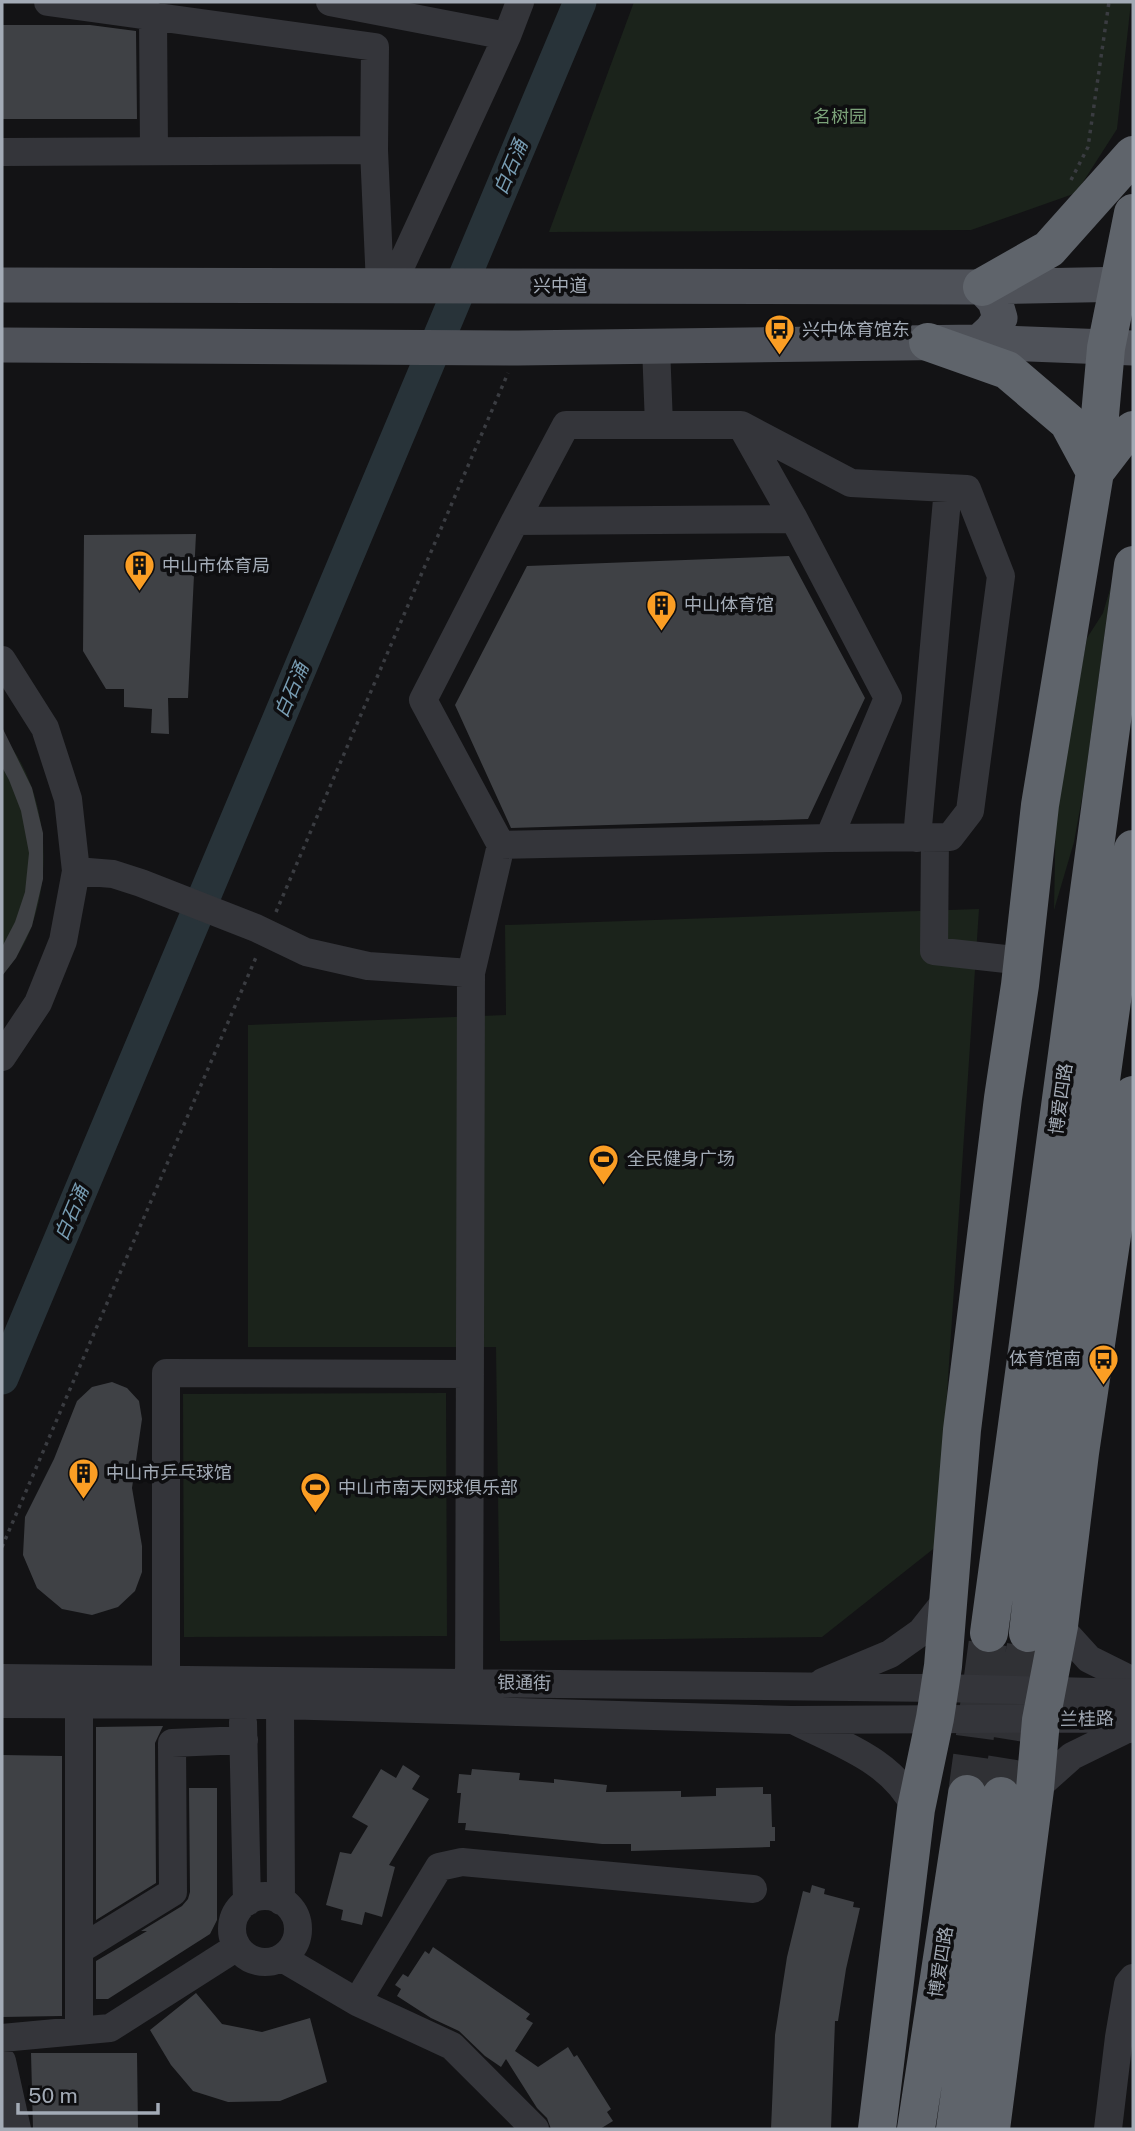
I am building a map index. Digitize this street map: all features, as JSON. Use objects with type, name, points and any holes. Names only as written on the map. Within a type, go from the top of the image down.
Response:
[{"type":"highway","points":[[982,287],[1049,249],[1133,155]]},
{"type":"highway","points":[[877,2129],[916,1809],[937,1703],[962,1430],[1023,961],[1040,805],[1095,472],[1119,348],[1133,213]]},
{"type":"highway","points":[[928,342],[1007,370],[1068,422],[1095,472]]},
{"type":"highway","points":[[1095,472],[1118,442],[1133,430]]},
{"type":"highway","name":"博爱四路","points":[[989,1633],[1133,565]]},
{"type":"highway","points":[[955,2129],[1001,1793],[1043,1706],[1044,1492],[1133,849]]},
{"type":"highway","points":[[993,1179],[1031,1124],[1054,1005],[1078,969]]},
{"type":"highway","points":[[1119,1188],[1120,1152],[1133,1095]]},
{"type":"highway","points":[[1043,1629],[1080,1452],[1119,1188],[1133,1132]]},
{"type":"highway","points":[[990,2129],[1001,1793]]},
{"type":"highway","name":"博爱四路","points":[[916,2129],[1001,1793]]},
{"type":"main road","name":"兴中道","points":[[2,285],[982,287],[1126,284]]},
{"type":"main road","points":[[979,342],[992,330],[1000,317],[995,301],[982,287]]},
{"type":"main road","points":[[2,345],[495,348],[979,342],[1119,348]]},
{"type":"street","points":[[48,2],[374,47],[374,150],[386,285]]},
{"type":"street","points":[[330,2],[506,36]]},
{"type":"street","points":[[386,285],[520,2]]},
{"type":"street","points":[[153,16],[153,151]]},
{"type":"street","points":[[2,152],[374,150]]},
{"type":"street","points":[[656,346],[659,425]]},
{"type":"street","points":[[470,1696],[471,973],[501,845],[423,700],[566,425],[741,425],[851,483],[967,489],[1001,576],[970,811],[950,837],[501,845]]},
{"type":"street","points":[[741,425],[888,698],[829,838]]},
{"type":"street","points":[[948,488],[926,838],[934,951],[1023,961]]},
{"type":"street","points":[[515,521],[794,519]]},
{"type":"street","points":[[2,660],[45,728],[68,799],[76,871],[63,941],[38,1003],[2,1057]]},
{"type":"street","points":[[76,871],[113,874],[174,894],[306,952],[368,966],[471,973]]},
{"type":"street","points":[[166,1692],[166,1373],[470,1374]]},
{"type":"street","points":[[800,1688],[827,1681],[890,1654],[921,1632],[948,1598]]},
{"type":"street","points":[[1043,1629],[1089,1659],[1133,1681]]},
{"type":"street","name":"银通街","points":[[2,1678],[166,1692],[470,1696],[791,1720],[937,1703]]},
{"type":"street","name":"银通街","points":[[2,1704],[79,1704],[166,1692],[243,1705],[280,1705],[470,1696],[800,1688],[937,1703],[1043,1706]]},
{"type":"street","name":"兰桂路","points":[[1043,1706],[1133,1693]]},
{"type":"street","points":[[79,1704],[79,2031]]},
{"type":"street","points":[[243,1705],[247,1902]]},
{"type":"street","points":[[280,1705],[281,1901]]},
{"type":"street","name":"兰桂路","points":[[1043,1706],[1133,1718]]},
{"type":"street","points":[[791,1720],[879,1765],[901,1784],[916,1809]]},
{"type":"street","points":[[1001,1793],[1133,1728]]},
{"type":"street","points":[[79,1950],[173,1892],[172,1743],[244,1740]]},
{"type":"street","points":[[357,2002],[439,1867],[462,1862],[753,1889]]},
{"type":"street","points":[[264,1897],[281,1901],[289,1908],[298,1929],[296,1940],[282,1958],[262,1962],[252,1960],[237,1947],[233,1937],[234,1917],[247,1902],[264,1897]]},
{"type":"street","points":[[2,2038],[110,2028],[237,1947]]},
{"type":"street","points":[[282,1958],[357,2002],[452,2046],[535,2129]]},
{"type":"street","points":[[1108,2129],[1119,2037],[1128,1984],[1133,1979]]},
{"type":"street","points":[[2,2061],[17,2129]]},
{"type":"path","points":[[1069,184],[1088,147],[1109,2]]},
{"type":"green space","name":"名树园","points":[[634,2],[1131,2],[1117,129],[1076,193],[971,230],[549,232]]},
{"type":"green space","points":[[1111,586],[1084,787],[1074,842],[1054,910],[1056,805],[1087,638],[1103,613]]},
{"type":"green space","points":[[2,735],[17,755],[28,777],[36,801],[44,852],[39,902],[32,925],[19,952],[2,976]]},
{"type":"green space","name":"全民健身广场","points":[[979,909],[937,1546],[822,1637],[500,1641],[496,1347],[248,1347],[248,1025],[506,1015],[505,925]]},
{"type":"green space","name":"中山市南天网球俱乐部","points":[[446,1393],[447,1636],[184,1637],[183,1394]]},
{"type":"building","points":[[2,25],[90,25],[136,31],[137,119],[2,119]]},
{"type":"building","name":"中山市体育局","points":[[196,534],[188,698],[168,698],[169,734],[151,733],[152,709],[124,707],[124,689],[106,689],[83,651],[84,535]]},
{"type":"building","name":"中山体育馆","points":[[789,556],[865,698],[808,819],[511,828],[455,705],[527,566]]},
{"type":"building","points":[[2,727],[32,788],[43,833],[43,879],[32,926],[16,958],[2,976],[2,947],[15,922],[25,892],[29,853],[21,811],[2,767]]},
{"type":"building","name":"中山市乒乓球馆","points":[[112,1382],[127,1388],[139,1401],[142,1419],[132,1488],[142,1546],[142,1572],[135,1591],[118,1607],[92,1615],[62,1609],[37,1588],[23,1555],[25,1517],[54,1459],[77,1401],[92,1387]]},
{"type":"building","points":[[163,1726],[155,1743],[156,1883],[96,1920],[96,1727]]},
{"type":"building","points":[[2,1755],[62,1756],[62,2016],[2,2017]]},
{"type":"building","points":[[403,1765],[420,1776],[412,1789],[429,1799],[389,1865],[395,1867],[382,1917],[365,1912],[362,1925],[341,1920],[343,1910],[326,1905],[340,1852],[351,1854],[368,1826],[352,1817],[381,1769],[396,1778]]},
{"type":"building","points":[[472,1769],[520,1773],[519,1780],[554,1783],[554,1779],[607,1785],[606,1792],[681,1791],[681,1797],[716,1796],[716,1788],[763,1787],[763,1794],[771,1794],[775,1841],[770,1841],[770,1847],[631,1851],[631,1844],[602,1844],[465,1830],[466,1823],[458,1823],[461,1793],[457,1793],[459,1774],[471,1775]]},
{"type":"building","points":[[189,1788],[217,1788],[217,1920],[210,1934],[108,1999],[96,1999],[96,1961],[147,1931],[141,1931],[182,1906],[188,1899]]},
{"type":"building","points":[[812,1885],[825,1889],[824,1894],[854,1902],[853,1907],[860,1908],[838,2021],[835,2021],[831,2129],[771,2129],[775,2035],[787,1957],[803,1891],[810,1893]]},
{"type":"building","points":[[433,1947],[530,2014],[526,2019],[533,2023],[515,2051],[538,2067],[568,2047],[574,2057],[577,2055],[611,2109],[607,2112],[613,2121],[600,2129],[551,2129],[547,2118],[537,2108],[506,2059],[501,2067],[459,2031],[431,2018],[397,1996],[401,1989],[395,1985],[403,1974],[408,1977],[425,1951],[429,1954]]},
{"type":"building","points":[[196,1993],[222,2024],[262,2032],[310,2018],[327,2082],[280,2101],[228,2102],[193,2091],[171,2065],[150,2030]]},
{"type":"building","points":[[31,2053],[137,2053],[138,2129],[33,2129]]},
{"type":"waterway","name":"白石涌","points":[[2,1378],[580,2]]},
{"type":"tunnel","points":[[967,1794],[989,1633]]},
{"type":"tunnel","points":[[1001,1796],[1028,1633]]},
{"type":"place","name":"兴中体育馆东","points":[[779,357]]},
{"type":"place","name":"中山市体育局","points":[[139,593]]},
{"type":"place","name":"中山体育馆","points":[[661,632]]},
{"type":"place","name":"全民健身广场","points":[[604,1186]]},
{"type":"place","name":"体育馆南","points":[[1104,1386]]},
{"type":"place","name":"中山市乒乓球馆","points":[[83,1500]]},
{"type":"place","name":"中山市南天网球俱乐部","points":[[315,1515]]}]
